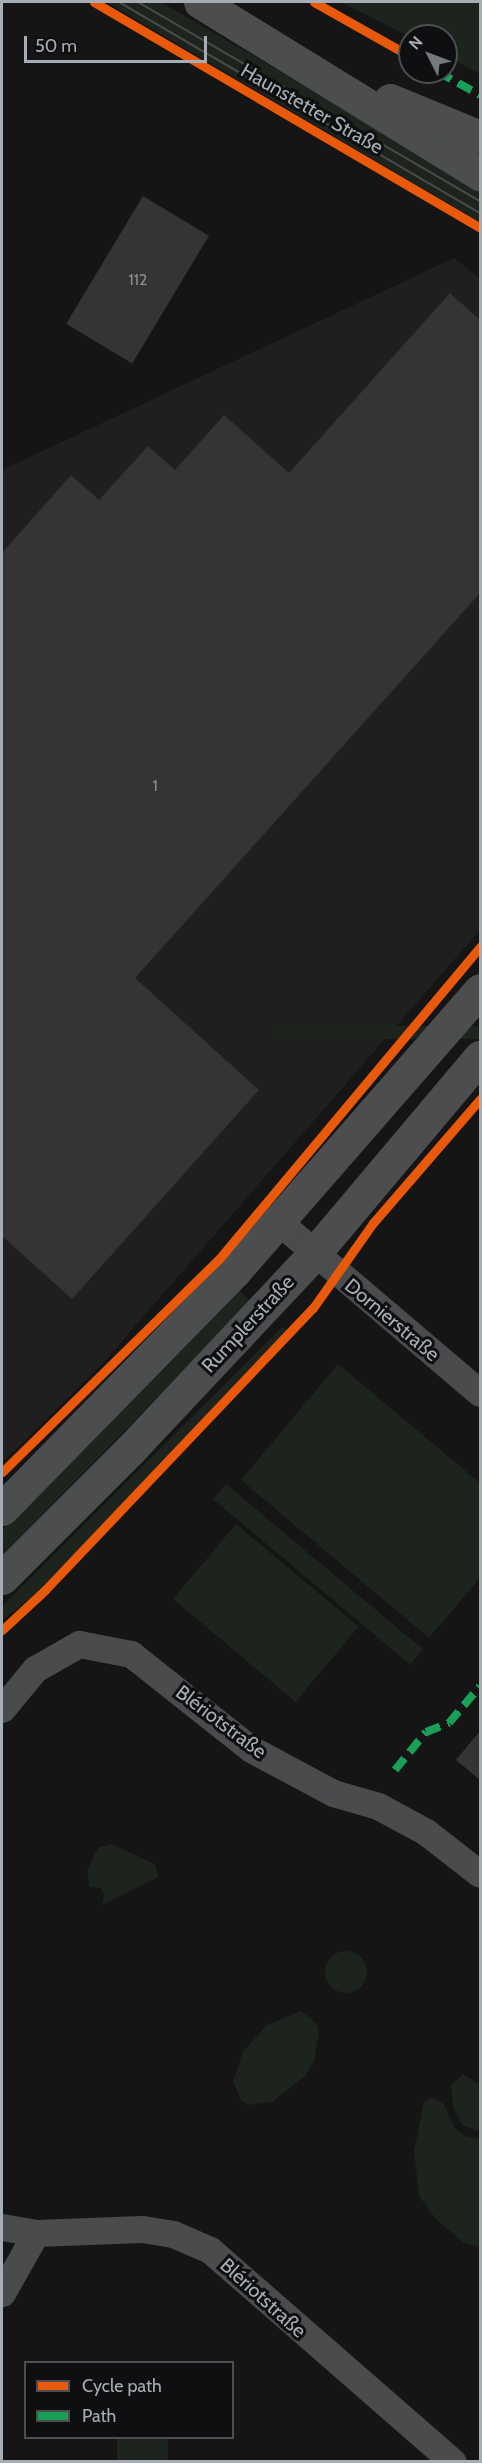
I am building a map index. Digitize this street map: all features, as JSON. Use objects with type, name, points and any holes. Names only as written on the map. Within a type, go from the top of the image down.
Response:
[{"type":"main road","name":"Haunstetter Straße","points":[[200,2],[480,174]]},
{"type":"main road","name":"Haunstetter Straße","points":[[300,63],[480,137]]},
{"type":"main road","points":[[7,1494],[279,1222],[480,990]]},
{"type":"main road","name":"Rumplerstraße","points":[[2,1578],[130,1449],[313,1255],[480,1057]]},
{"type":"street","name":"Dornierstraße","points":[[279,1222],[313,1255],[480,1393]]},
{"type":"street","name":"Blériotstraße","points":[[2,1708],[35,1669],[79,1644],[131,1654],[251,1749],[333,1793],[378,1806],[426,1832],[480,1874]]},
{"type":"street","name":"Blériotstraße","points":[[2,2227],[36,2233],[142,2229],[173,2234],[210,2250],[453,2462]]},
{"type":"street","points":[[2,2293],[36,2233]]},
{"type":"shaded area","points":[[106,2],[161,2],[295,80],[480,190],[480,222]]},
{"type":"shaded area","points":[[341,2],[480,2],[480,74],[458,62],[458,24],[398,24],[398,31]]},
{"type":"shaded area","points":[[454,258],[480,278],[480,930],[103,1363],[2,1463],[2,470]]},
{"type":"shaded area","points":[[273,1026],[480,1026],[480,1039],[273,1039]]},
{"type":"shaded area","points":[[236,1287],[251,1302],[2,1556],[2,1530]]},
{"type":"shaded area","points":[[282,1327],[288,1330],[40,1590],[2,1621],[2,1606]]},
{"type":"shaded area","points":[[338,1364],[480,1483],[480,1578],[429,1638],[241,1480]]},
{"type":"shaded area","points":[[226,1484],[423,1649],[410,1665],[213,1499]]},
{"type":"shaded area","points":[[236,1524],[359,1627],[296,1702],[173,1599]]},
{"type":"shaded area","points":[[111,1844],[155,1864],[158,1877],[102,1905],[104,1894],[101,1888],[89,1887],[87,1870],[98,1848]]},
{"type":"shaded area","points":[[346,1951],[361,1957],[367,1972],[361,1987],[346,1993],[331,1987],[325,1972],[331,1957]]},
{"type":"shaded area","points":[[301,2011],[316,2023],[319,2033],[314,2061],[306,2075],[272,2102],[249,2105],[241,2100],[233,2081],[243,2051],[267,2025]]},
{"type":"shaded area","points":[[463,2074],[480,2085],[480,2132],[462,2125],[453,2108],[451,2085]]},
{"type":"shaded area","points":[[431,2097],[444,2104],[454,2127],[465,2136],[480,2139],[480,2247],[464,2243],[436,2219],[419,2196],[414,2152],[424,2102]]},
{"type":"shaded area","points":[[117,2439],[168,2439],[168,2461],[117,2461]]},
{"type":"building","points":[[143,196],[209,236],[132,363],[66,324]]},
{"type":"building","points":[[450,293],[480,320],[480,593],[135,978],[259,1090],[72,1299],[2,1236],[2,553],[71,475],[99,500],[148,446],[175,470],[224,415],[289,473]]},
{"type":"building","points":[[480,1731],[480,1780],[456,1760]]},
{"type":"tram line","points":[[119,2],[480,213]]},
{"type":"tram line","points":[[138,2],[480,201]]},
{"type":"marked path","points":[[458,83],[480,95]]},
{"type":"marked path","points":[[395,1770],[426,1732],[449,1723],[480,1686]]},
{"type":"cycle path","points":[[94,2],[480,228]]},
{"type":"cycle path","points":[[314,2],[398,49]]},
{"type":"cycle path","points":[[2,1472],[219,1259],[480,947]]},
{"type":"cycle path","points":[[2,1630],[45,1590],[313,1308],[373,1223],[480,1099]]}]
